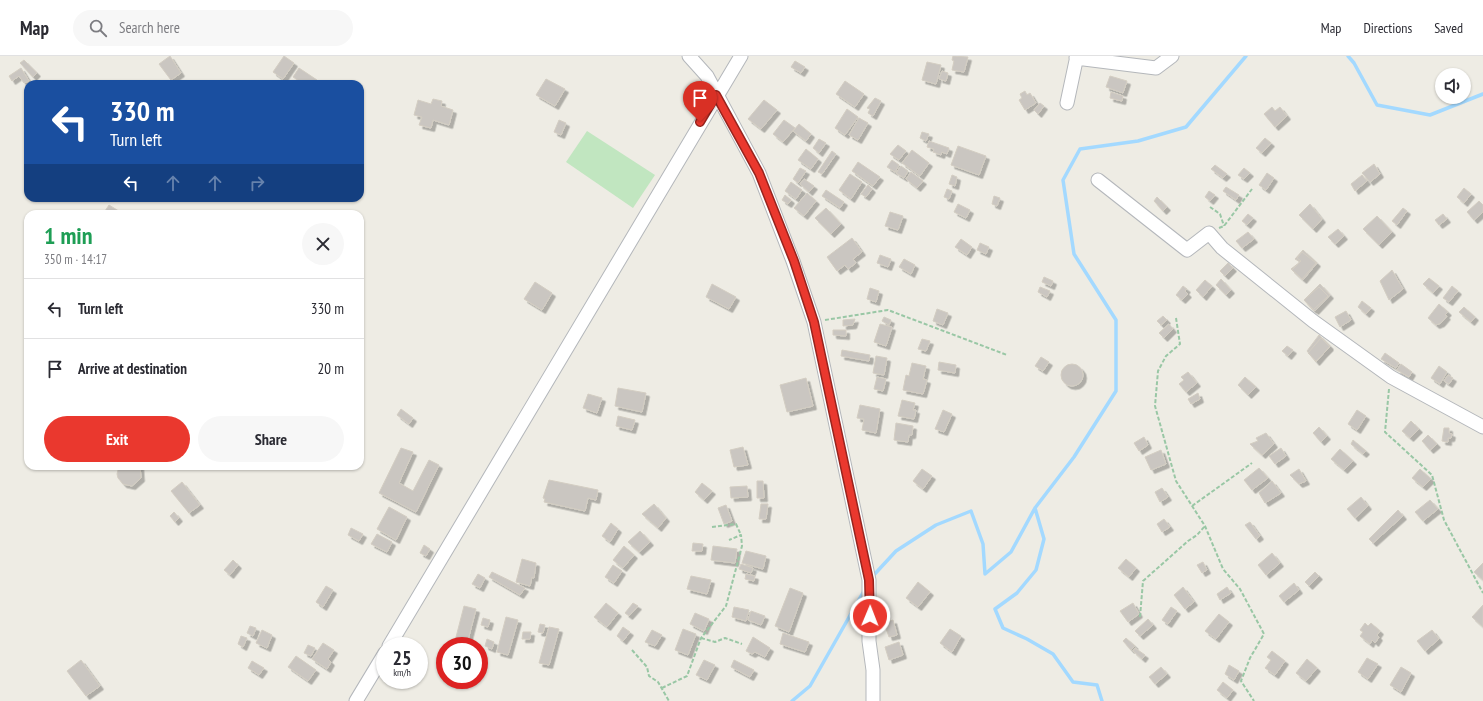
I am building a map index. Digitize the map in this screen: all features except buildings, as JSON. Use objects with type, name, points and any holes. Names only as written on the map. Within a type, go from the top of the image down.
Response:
[{"type":"street","points":[[689,56],[707,76],[759,173],[794,261],[814,322],[869,580],[869,641],[873,670],[873,701]]},
{"type":"street","points":[[394,637],[716,95],[741,56]]},
{"type":"street","points":[[1067,103],[1076,57],[1156,68],[1172,56]]},
{"type":"street","points":[[1098,180],[1187,250],[1209,233],[1222,248],[1313,321],[1391,377],[1483,428]]},
{"type":"street","points":[[356,701],[376,668]]},
{"type":"path","points":[[1209,233],[1224,226],[1252,189]]},
{"type":"path","points":[[1210,207],[1220,214],[1224,226]]},
{"type":"path","points":[[814,322],[888,310],[1007,355]]},
{"type":"path","points":[[1176,318],[1180,344],[1166,356],[1158,371],[1155,406],[1176,481],[1205,526],[1223,569],[1240,589],[1264,634],[1250,658],[1241,681],[1254,701]]},
{"type":"path","points":[[1391,377],[1385,432],[1432,475],[1444,520],[1483,593]]},
{"type":"path","points":[[1192,506],[1252,463]]},
{"type":"path","points":[[662,688],[687,676],[701,638],[726,606],[742,546],[741,535],[736,524],[712,527]]},
{"type":"path","points":[[1140,617],[1143,581],[1188,541],[1197,535],[1205,526]]},
{"type":"path","points":[[729,540],[741,535]]},
{"type":"path","points":[[701,638],[715,642],[725,638],[742,644]]},
{"type":"path","points":[[632,650],[647,667],[649,676],[658,682],[669,701]]},
{"type":"green space","points":[[587,131],[655,175],[633,208],[566,162]]},
{"type":"waterway","points":[[872,577],[896,551],[936,525],[971,511],[983,544],[985,574],[1011,552],[1035,508],[1074,457],[1116,391],[1116,320],[1074,254],[1063,180],[1080,149],[1138,141],[1186,127],[1246,56]]},
{"type":"waterway","points":[[1348,56],[1354,63],[1377,105],[1430,115],[1483,94]]},
{"type":"waterway","points":[[1035,508],[1044,539],[1036,570],[1017,593],[995,609],[1003,628],[1027,639],[1053,654],[1073,682],[1097,685],[1102,701]]},
{"type":"waterway","points":[[792,701],[810,686],[865,589]]},
{"type":"route","points":[[700,122],[716,95],[759,173],[794,261],[814,322],[869,580],[870,616]]}]
